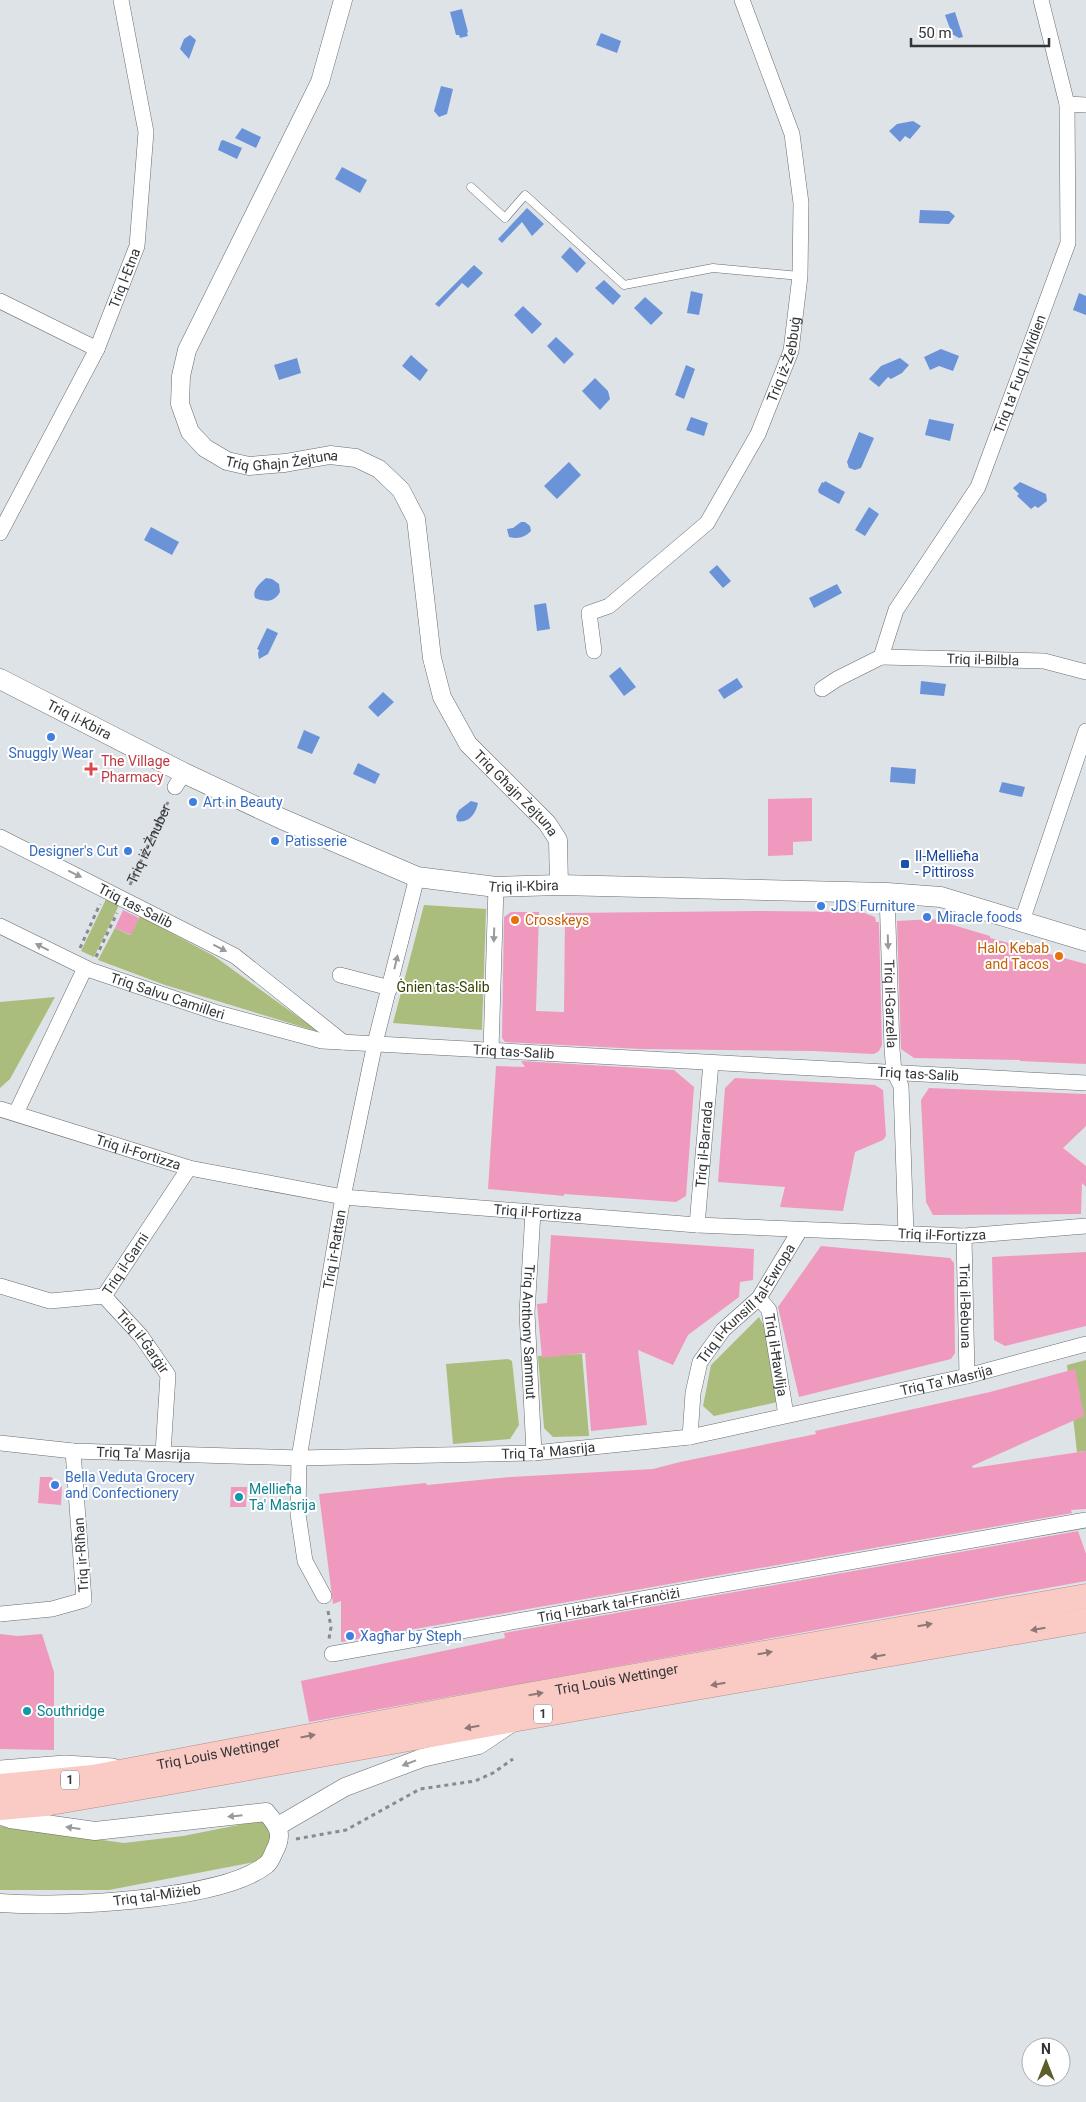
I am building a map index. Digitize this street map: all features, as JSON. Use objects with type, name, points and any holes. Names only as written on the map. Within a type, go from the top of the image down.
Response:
[{"type":"highway","name":"Triq Louis Wettinger","points":[[0,1786],[93,1777],[507,1699],[1086,1596]]},
{"type":"highway","name":"Triq Louis Wettinger","points":[[0,1808],[45,1804],[161,1784],[518,1719],[1086,1620]]},
{"type":"main road","name":"Triq il-Kbira","points":[[0,679],[179,780],[282,820],[417,877],[496,887],[559,885],[887,893],[941,897],[1086,941]]},
{"type":"street","name":"Triq l-Etna","points":[[0,533],[97,349],[137,246],[146,132],[121,0]]},
{"type":"street","name":"Triq Għajn Żejtuna","points":[[343,0],[320,82],[187,350],[180,376],[180,404],[190,432],[205,448],[226,461],[249,466],[285,463],[330,455],[356,458],[379,469],[401,490],[416,519],[432,658],[442,697],[468,744],[547,823],[558,840],[559,885]]},
{"type":"street","name":"Triq iż-Żebbuġ","points":[[594,651],[589,613],[609,606],[707,523],[758,434],[791,351],[800,276],[801,203],[792,134],[742,0]]},
{"type":"street","name":"Triq ta' Fuq il-Widien","points":[[881,657],[896,610],[978,487],[1068,242],[1067,104],[1041,0]]},
{"type":"street","points":[[1067,104],[1086,105]]},
{"type":"street","points":[[0,301],[97,349]]},
{"type":"street","points":[[822,690],[837,679],[881,657]]},
{"type":"street","name":"Triq il-Bilbla","points":[[881,657],[1044,661],[1086,672]]},
{"type":"street","points":[[1022,921],[1086,731]]},
{"type":"street","name":"Triq tas-Salib","points":[[0,837],[124,898],[235,956],[343,1042],[1086,1082]]},
{"type":"street","name":"Triq ir-Rattan","points":[[299,1458],[343,1197],[375,1043],[417,877]]},
{"type":"street","points":[[491,1050],[496,887]]},
{"type":"street","name":"Triq il-Garzella","points":[[887,893],[894,1072],[901,1086],[906,1234]]},
{"type":"street","name":"Triq Salvu Camilleri","points":[[0,926],[83,967],[218,1013],[322,1041],[343,1042]]},
{"type":"street","points":[[16,1113],[83,967]]},
{"type":"street","points":[[340,975],[390,988]]},
{"type":"street","name":"Triq il-Barrada","points":[[697,1225],[711,1063]]},
{"type":"street","name":"Triq il-Fortizza","points":[[0,1109],[189,1168],[343,1197],[697,1225],[800,1230],[964,1236],[1086,1226]]},
{"type":"street","name":"Triq il-Garni","points":[[0,1286],[50,1301],[104,1296],[189,1168]]},
{"type":"street","name":"Triq Anthony Sammut","points":[[533,1212],[527,1313],[534,1453]]},
{"type":"street","name":"Triq il-Kunsill tal-Ewropa","points":[[690,1437],[693,1393],[700,1362],[723,1330],[759,1298],[800,1230]]},
{"type":"street","name":"Triq il-Bebuna","points":[[964,1236],[967,1376]]},
{"type":"street","name":"Triq il-Ġarġir","points":[[104,1296],[141,1336],[168,1375],[163,1453]]},
{"type":"street","name":"Triq il-Ħawlija","points":[[759,1298],[769,1310],[786,1415]]},
{"type":"street","name":"Triq Ta' Masrija","points":[[0,1443],[72,1451],[299,1458],[534,1453],[690,1437],[967,1376],[1086,1344]]},
{"type":"street","name":"Triq ir-Riħan","points":[[0,1614],[52,1609],[84,1600],[72,1451]]},
{"type":"street","points":[[299,1458],[298,1514],[305,1561],[324,1596]]},
{"type":"street","name":"Triq l-Iżbark tal-Franċiżi","points":[[332,1654],[1086,1520]]},
{"type":"street","points":[[0,1815],[10,1819],[95,1831],[266,1812],[279,1834],[345,1787],[422,1758],[480,1745],[518,1719]]},
{"type":"street","points":[[0,1768],[65,1763],[140,1768]]},
{"type":"street","name":"Triq tal-Miżieb","points":[[0,1903],[84,1904],[208,1888],[251,1875],[268,1864],[279,1834]]},
{"type":"lane","points":[[470,187],[505,218],[525,195],[624,285],[713,268],[800,276]]},
{"type":"path","name":"Triq iż-Żnuber","points":[[83,967],[124,898],[179,780]]},
{"type":"path","name":"Triq iż-Żnuber","points":[[83,967],[107,890]]},
{"type":"path","points":[[324,1596],[332,1627],[328,1640],[332,1654]]},
{"type":"path","points":[[279,1834],[346,1830],[420,1789],[475,1781],[493,1773],[512,1759]]},
{"type":"green space","points":[[108,895],[121,901],[94,957],[81,951]]},
{"type":"green space","name":"Ġnien tas-Salib","points":[[424,905],[486,909],[482,1030],[393,1023]]},
{"type":"green space","points":[[140,916],[214,956],[319,1032],[165,985],[98,960],[115,928],[130,935]]},
{"type":"green space","points":[[55,997],[10,1079],[0,1088],[0,1002]]},
{"type":"green space","points":[[759,1317],[770,1337],[782,1401],[714,1416],[703,1406],[711,1365]]},
{"type":"green space","points":[[582,1354],[589,1436],[553,1437],[544,1428],[538,1356]]},
{"type":"green space","points":[[508,1359],[512,1361],[519,1425],[510,1439],[453,1444],[446,1364]]},
{"type":"green space","points":[[1086,1360],[1086,1451],[1077,1452],[1067,1365]]},
{"type":"green space","points":[[264,1820],[277,1838],[260,1861],[109,1890],[0,1890],[0,1826],[124,1843],[183,1836]]},
{"type":"water","points":[[462,9],[468,36],[460,38],[459,35],[456,35],[450,12]]},
{"type":"water","points":[[955,12],[963,37],[959,38],[952,34],[945,15]]},
{"type":"water","points":[[601,33],[621,41],[617,53],[596,45]]},
{"type":"water","points":[[190,35],[196,40],[189,59],[180,49],[184,39]]},
{"type":"water","points":[[441,86],[453,89],[447,114],[439,117],[434,111]]},
{"type":"water","points":[[913,121],[921,126],[910,139],[905,136],[900,142],[889,131],[897,124]]},
{"type":"water","points":[[242,128],[261,137],[256,148],[235,138]]},
{"type":"water","points":[[223,140],[242,148],[237,159],[218,150]]},
{"type":"water","points":[[342,167],[367,180],[360,193],[335,179]]},
{"type":"water","points":[[527,208],[544,224],[532,236],[522,222],[502,243],[498,239]]},
{"type":"water","points":[[920,210],[949,211],[955,216],[949,224],[919,223]]},
{"type":"water","points":[[570,247],[586,263],[577,273],[561,257]]},
{"type":"water","points":[[474,265],[483,273],[468,288],[462,283],[439,307],[435,304]]},
{"type":"water","points":[[604,280],[621,296],[613,305],[595,288]]},
{"type":"water","points":[[691,291],[703,294],[699,315],[687,313]]},
{"type":"water","points":[[1079,293],[1086,296],[1086,315],[1073,310]]},
{"type":"water","points":[[645,297],[663,313],[651,325],[634,308]]},
{"type":"water","points":[[523,306],[542,324],[532,334],[514,315]]},
{"type":"water","points":[[556,337],[574,354],[564,364],[547,346]]},
{"type":"water","points":[[941,349],[959,356],[953,371],[939,366],[930,370],[924,357]]},
{"type":"water","points":[[411,355],[428,370],[420,381],[402,366]]},
{"type":"water","points":[[297,358],[301,373],[279,380],[274,365]]},
{"type":"water","points":[[900,358],[909,365],[902,373],[891,379],[888,377],[879,387],[869,379],[881,366]]},
{"type":"water","points":[[686,365],[695,369],[684,399],[675,395]]},
{"type":"water","points":[[595,378],[608,391],[610,399],[600,410],[582,391]]},
{"type":"water","points":[[691,417],[708,423],[704,436],[686,430]]},
{"type":"water","points":[[929,419],[954,424],[950,441],[925,435]]},
{"type":"water","points":[[859,432],[874,438],[861,468],[855,470],[849,468],[847,462]]},
{"type":"water","points":[[569,462],[581,475],[557,499],[544,486]]},
{"type":"water","points":[[825,481],[845,492],[839,504],[819,493],[818,490],[822,482],[824,483]]},
{"type":"water","points":[[1020,482],[1046,494],[1047,501],[1038,508],[1035,506],[1031,509],[1017,496],[1019,494],[1013,488]]},
{"type":"water","points":[[869,507],[879,514],[865,536],[855,530]]},
{"type":"water","points":[[521,522],[525,522],[530,526],[531,531],[521,537],[509,537],[507,529],[513,528]]},
{"type":"water","points":[[151,527],[179,542],[172,555],[144,540]]},
{"type":"water","points":[[717,565],[731,581],[723,588],[709,572]]},
{"type":"water","points":[[266,578],[272,579],[279,584],[280,592],[278,596],[269,601],[255,598],[254,595],[255,590]]},
{"type":"water","points":[[837,584],[842,593],[814,608],[809,598]]},
{"type":"water","points":[[546,603],[550,629],[537,631],[534,605]]},
{"type":"water","points":[[267,628],[278,633],[268,654],[259,659],[259,650],[257,649]]},
{"type":"water","points":[[620,667],[636,687],[624,696],[609,676]]},
{"type":"water","points":[[737,678],[743,687],[724,699],[718,690]]},
{"type":"water","points":[[921,681],[946,684],[944,696],[920,694]]},
{"type":"water","points":[[383,692],[394,702],[378,717],[368,707]]},
{"type":"water","points":[[304,730],[320,737],[312,754],[297,748]]},
{"type":"water","points":[[358,763],[380,774],[375,784],[353,774]]},
{"type":"water","points":[[891,767],[916,769],[915,784],[890,782]]},
{"type":"water","points":[[1002,782],[1025,787],[1022,797],[999,792]]},
{"type":"water","points":[[471,801],[478,803],[474,814],[465,821],[457,821],[456,816],[459,810]]},
{"type":"building","points":[[812,798],[812,841],[793,842],[793,855],[768,856],[768,799]]},
{"type":"building","points":[[123,910],[139,918],[131,935],[115,928]]},
{"type":"building","points":[[511,912],[539,912],[536,1011],[564,1012],[565,913],[862,912],[875,917],[876,922],[879,922],[882,1045],[879,1051],[874,1054],[812,1051],[641,1049],[505,1042],[502,1038],[504,917]]},
{"type":"building","points":[[933,919],[990,936],[990,938],[1086,964],[1086,1064],[1020,1060],[914,1058],[901,1049],[897,921]]},
{"type":"building","points":[[521,1061],[674,1070],[694,1087],[686,1196],[676,1202],[564,1194],[564,1196],[488,1189],[496,1066],[525,1067]]},
{"type":"building","points":[[735,1078],[875,1085],[883,1090],[886,1136],[883,1140],[855,1152],[843,1211],[780,1207],[785,1187],[718,1182],[725,1088]]},
{"type":"building","points":[[929,1088],[1086,1094],[1086,1126],[1063,1148],[1086,1166],[1086,1187],[1082,1183],[1081,1214],[933,1215],[926,1202],[921,1100]]},
{"type":"building","points":[[551,1235],[754,1249],[753,1280],[740,1282],[739,1297],[688,1335],[673,1365],[638,1350],[647,1425],[591,1431],[585,1353],[542,1358],[537,1304],[547,1303]]},
{"type":"building","points":[[821,1246],[950,1258],[954,1263],[955,1353],[951,1359],[799,1397],[778,1307]]},
{"type":"building","points":[[1086,1252],[1086,1326],[1005,1346],[994,1340],[992,1257]]},
{"type":"building","points":[[1075,1369],[1084,1416],[972,1466],[973,1468],[1086,1451],[1086,1509],[1071,1510],[1072,1513],[341,1642],[341,1601],[333,1604],[319,1494],[426,1483],[427,1485],[511,1477],[653,1469],[816,1434],[815,1431],[990,1392]]},
{"type":"building","points":[[40,1477],[51,1477],[62,1487],[61,1505],[38,1503]]},
{"type":"building","name":"Mellieħa Ta' Masrija","points":[[231,1487],[247,1487],[246,1507],[230,1507]]},
{"type":"building","points":[[1078,1531],[1086,1554],[1086,1581],[309,1722],[301,1681],[505,1638],[504,1633]]},
{"type":"building","name":"Southridge","points":[[0,1634],[18,1636],[42,1634],[54,1672],[54,1750],[0,1749]]},
{"type":"place","name":"Snuggly Wear","points":[[51,737]]},
{"type":"place","name":"The Village Pharmacy","points":[[91,769]]},
{"type":"place","name":"Art in Beauty","points":[[193,802]]},
{"type":"place","name":"Patisserie","points":[[275,841]]},
{"type":"place","name":"Designer's Cut","points":[[128,851]]},
{"type":"place","name":"Il-Mellieħa - Pittiross","points":[[905,864]]},
{"type":"place","name":"JDS Furniture","points":[[821,906]]},
{"type":"place","name":"Miracle foods","points":[[927,917]]},
{"type":"place","name":"Crosskeys","points":[[515,920]]},
{"type":"place","name":"Halo Kebab and Tacos","points":[[1059,956]]},
{"type":"place","name":"Bella Veduta Grocery and Confectionery","points":[[55,1485]]},
{"type":"place","name":"Mellieħa Ta' Masrija","points":[[239,1497]]},
{"type":"place","name":"Xagħar by Steph","points":[[350,1636]]},
{"type":"place","name":"Southridge","points":[[27,1711]]}]
